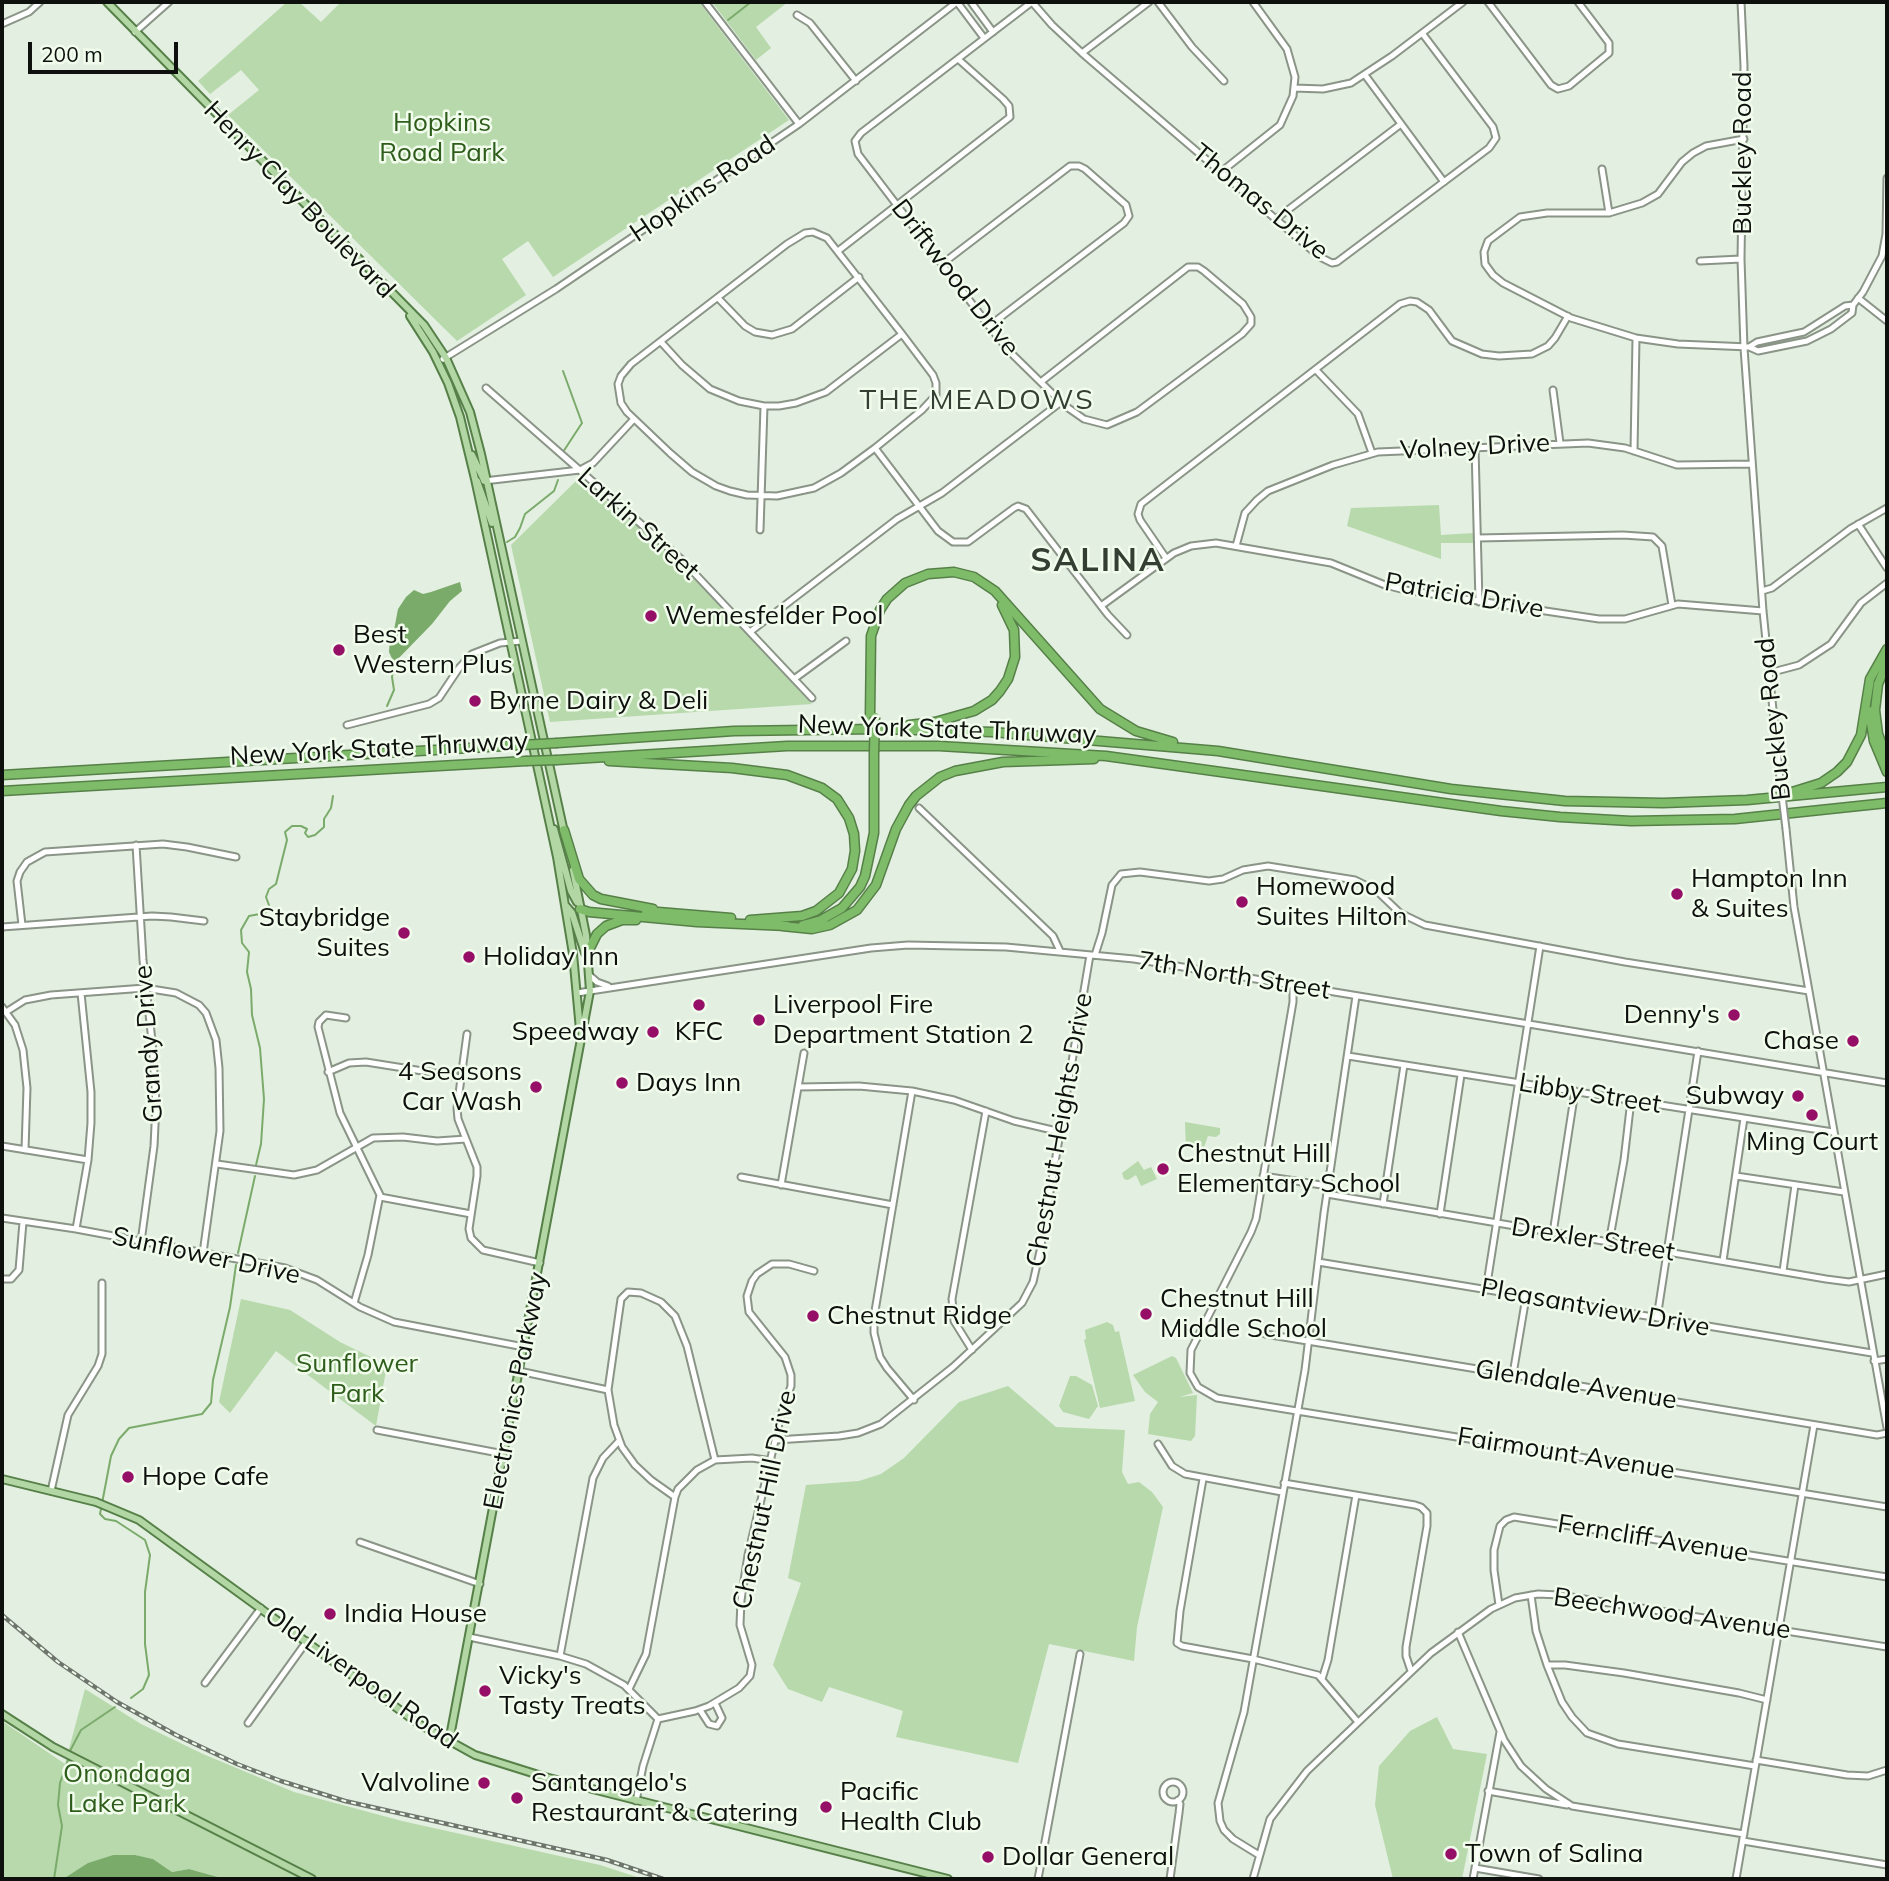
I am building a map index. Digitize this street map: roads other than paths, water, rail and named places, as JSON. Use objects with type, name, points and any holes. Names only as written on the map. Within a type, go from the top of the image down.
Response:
[{"type":"highway","points":[[782,926],[810,924],[830,916],[850,900],[860,887],[869,862],[874,833],[872,636],[880,610],[887,599],[905,583],[928,574],[954,572],[974,577],[995,591],[1086,696],[1116,721],[1155,738],[1218,751]]},
{"type":"highway","points":[[872,717],[875,637],[881,616],[895,597],[909,585],[923,579],[948,576],[968,579],[996,598],[1010,618],[1015,640],[1013,668],[1000,691],[983,707],[956,717],[879,729]]},
{"type":"highway","points":[[1747,800],[1802,790],[1821,783],[1837,772],[1851,755],[1861,735],[1868,690],[1875,667],[1887,649]]},
{"type":"highway","points":[[1887,663],[1878,684],[1875,710],[1878,734],[1887,758]]},
{"type":"highway","points":[[1868,690],[1871,731],[1887,771]]},
{"type":"highway","name":"New York State Thruway","points":[[2,775],[734,731],[879,729],[1021,733],[1218,751],[1451,789],[1565,801],[1663,803],[1747,800],[1887,787]]},
{"type":"highway","name":"New York State Thruway","points":[[2,791],[712,750],[869,745],[1044,750],[1144,761],[1501,811],[1631,821],[1735,819],[1887,803]]},
{"type":"highway","points":[[580,909],[589,912],[794,922],[831,911],[853,890],[864,863],[868,843],[873,752]]},
{"type":"highway","points":[[578,758],[732,768],[787,775],[822,788],[837,799],[849,818],[855,851],[852,869],[839,893],[816,911],[802,916],[750,920]]},
{"type":"highway","points":[[564,830],[579,879],[593,895],[601,899],[671,916],[812,929],[831,925],[857,910],[867,899],[876,885],[896,829],[909,805],[930,783],[940,777],[955,771],[1003,762],[1144,761]]},
{"type":"highway","points":[[588,952],[597,934],[614,922],[671,916]]},
{"type":"main road","name":"Henry Clay Boulevard","points":[[107,2],[432,334],[446,358]]},
{"type":"main road","name":"Henry Clay Boulevard","points":[[404,307],[438,362]]},
{"type":"main road","name":"Electronics Parkway","points":[[446,358],[470,412],[510,642],[566,906],[581,1039]]},
{"type":"main road","points":[[438,362],[453,398],[475,479],[481,486]]},
{"type":"main road","points":[[467,447],[481,486]]},
{"type":"main road","name":"Electronics Parkway","points":[[449,1742],[590,991],[588,952],[564,830],[500,540],[481,486]]},
{"type":"main road","points":[[546,804],[571,891],[580,909]]},
{"type":"main road","points":[[566,906],[580,909]]},
{"type":"main road","points":[[566,906],[572,913],[588,965]]},
{"type":"main road","name":"Old Liverpool Road","points":[[2,1479],[96,1502],[129,1515],[419,1724],[449,1742],[504,1766],[948,1879]]},
{"type":"main road","points":[[2,1714],[53,1747],[312,1879]]},
{"type":"street","points":[[2,24],[29,12],[40,2]]},
{"type":"street","points":[[135,32],[169,2]]},
{"type":"street","points":[[705,2],[799,124]]},
{"type":"street","points":[[957,2],[984,38]]},
{"type":"street","name":"Hopkins Road","points":[[438,362],[555,289],[799,124],[957,2]]},
{"type":"street","points":[[971,2],[993,32]]},
{"type":"street","name":"Driftwood Drive","points":[[1032,2],[861,133],[855,141],[858,154],[1010,352],[1061,402],[1096,424],[1113,424],[1128,418],[1233,342],[1249,328],[1251,321],[1243,304],[1204,271],[1198,267],[1188,267],[1042,381]]},
{"type":"street","name":"Thomas Drive","points":[[1032,2],[1082,53],[1320,257],[1332,263],[1337,262],[1494,143],[1496,133],[1422,33]]},
{"type":"street","points":[[1082,53],[1149,2]]},
{"type":"street","points":[[1158,2],[1192,47],[1224,81]]},
{"type":"street","points":[[1221,172],[1280,125],[1290,105],[1294,88],[1292,62],[1287,49],[1253,2]]},
{"type":"street","points":[[1294,88],[1339,88],[1365,75],[1463,2]]},
{"type":"street","points":[[1488,2],[1551,85],[1558,89],[1569,86],[1609,53],[1609,43],[1578,2]]},
{"type":"street","name":"Buckley Road","points":[[1741,2],[1744,139],[1741,259],[1752,464],[1769,673],[1794,907],[1887,1431]]},
{"type":"street","points":[[797,15],[810,23],[856,81]]},
{"type":"street","points":[[838,251],[1010,117],[1009,106],[1003,99],[958,59]]},
{"type":"street","points":[[1365,75],[1444,182]]},
{"type":"street","points":[[1276,219],[1401,124]]},
{"type":"street","points":[[1744,139],[1706,146],[1693,153],[1682,162],[1664,188],[1651,200],[1609,213],[1547,213],[1520,217],[1492,236],[1485,246],[1485,264],[1493,275],[1513,289],[1568,316],[1636,338],[1678,344],[1746,347],[1759,351],[1807,341],[1852,313],[1853,305],[1882,256],[1886,234],[1887,178]]},
{"type":"street","points":[[942,264],[1070,166],[1085,169],[1126,205],[1129,216],[1124,223],[989,326]]},
{"type":"street","points":[[1602,169],[1609,213]]},
{"type":"street","points":[[813,232],[827,238],[859,277],[933,375],[936,395],[930,404],[875,448],[841,473],[814,488],[778,496],[761,496],[723,488],[692,472],[634,419],[621,403],[618,392],[621,376],[631,364],[805,233],[813,232]]},
{"type":"street","points":[[1700,261],[1741,259]]},
{"type":"street","points":[[718,298],[746,326],[755,332],[772,335],[792,329],[859,277]]},
{"type":"street","points":[[1858,298],[1887,321]]},
{"type":"street","points":[[1167,558],[1140,520],[1138,514],[1142,504],[1399,305],[1410,301],[1417,302],[1429,310],[1452,341],[1482,354],[1499,356],[1532,354],[1548,346],[1568,316]]},
{"type":"street","points":[[1746,347],[1804,332],[1845,306],[1853,305]]},
{"type":"street","points":[[1804,332],[1807,341]]},
{"type":"street","points":[[661,342],[682,366],[710,389],[732,399],[764,406],[796,403],[826,392],[902,334]]},
{"type":"street","points":[[1634,452],[1636,338]]},
{"type":"street","points":[[1315,370],[1358,414],[1372,453]]},
{"type":"street","name":"Larkin Street","points":[[486,388],[682,560],[812,698]]},
{"type":"street","points":[[1553,390],[1560,443]]},
{"type":"street","points":[[750,632],[897,519],[942,493],[1061,402]]},
{"type":"street","points":[[760,530],[764,406]]},
{"type":"street","points":[[481,486],[580,470],[593,463],[634,419]]},
{"type":"street","name":"Volney Drive","points":[[1236,546],[1245,513],[1268,491],[1372,453],[1560,443],[1602,444],[1677,465],[1752,464]]},
{"type":"street","points":[[1475,447],[1479,602]]},
{"type":"street","points":[[875,448],[946,538],[962,544],[979,535],[1014,508],[1022,507],[1127,635]]},
{"type":"street","points":[[1762,591],[1772,588],[1858,524],[1887,508]]},
{"type":"street","points":[[1858,524],[1887,568]]},
{"type":"street","points":[[1478,538],[1623,535],[1653,537],[1662,546],[1672,605]]},
{"type":"street","name":"Patricia Drive","points":[[1101,606],[1167,558],[1191,546],[1204,544],[1236,546],[1331,563],[1385,585],[1405,590],[1609,620],[1635,616],[1672,605],[1763,611]]},
{"type":"street","points":[[1769,673],[1799,665],[1831,644],[1861,603],[1887,583]]},
{"type":"street","points":[[347,725],[429,704],[448,688],[468,658],[483,649],[522,641]]},
{"type":"street","points":[[794,679],[846,641]]},
{"type":"street","points":[[919,808],[1053,936],[1060,951]]},
{"type":"street","points":[[22,925],[18,881],[27,862],[46,852],[163,844],[236,857]]},
{"type":"street","name":"Grandy Drive","points":[[136,845],[156,1115],[141,1242]]},
{"type":"street","name":"Chestnut Heights Drive","points":[[776,1440],[839,1437],[881,1424],[914,1400],[1022,1303],[1033,1282],[1093,955],[1102,933],[1112,885],[1121,874],[1140,872],[1209,881],[1223,879],[1243,870],[1268,866],[1355,880],[1377,891],[1400,913],[1425,925],[1540,946]]},
{"type":"street","points":[[2,927],[171,916],[204,921]]},
{"type":"street","name":"7th North Street","points":[[577,993],[871,948],[908,944],[966,944],[1134,959],[1887,1083]]},
{"type":"street","points":[[1486,1290],[1540,946],[1652,967],[1809,990]]},
{"type":"street","points":[[589,975],[603,986],[615,987]]},
{"type":"street","points":[[1293,986],[1293,1002],[1263,1176],[1328,1186]]},
{"type":"street","points":[[25,1150],[27,1088],[23,1050],[15,1025],[4,1009],[25,1000],[145,988],[160,989],[190,999],[199,1005],[210,1022],[216,1040],[219,1068],[220,1131],[203,1253]]},
{"type":"street","points":[[76,1229],[88,1160],[92,1092],[81,993]]},
{"type":"street","points":[[1259,1855],[1224,1830],[1218,1809],[1244,1713],[1298,1411],[1326,1194],[1356,996]]},
{"type":"street","points":[[346,1018],[326,1015],[318,1022],[340,1114],[380,1197],[354,1303]]},
{"type":"street","points":[[467,1034],[457,1108],[477,1176],[469,1233],[476,1245],[483,1250],[540,1263]]},
{"type":"street","points":[[1657,1318],[1698,1051]]},
{"type":"street","points":[[780,1185],[804,1054]]},
{"type":"street","name":"Libby Street","points":[[1348,1056],[1833,1132]]},
{"type":"street","points":[[328,1072],[349,1063],[366,1062],[460,1079]]},
{"type":"street","points":[[1383,1204],[1404,1065]]},
{"type":"street","points":[[1440,1214],[1461,1074]]},
{"type":"street","points":[[797,1087],[885,1087],[912,1091],[954,1100],[1023,1124],[1061,1132]]},
{"type":"street","points":[[912,1091],[876,1297],[874,1333],[880,1357],[914,1400]]},
{"type":"street","points":[[1553,1233],[1575,1091]]},
{"type":"street","points":[[1609,1243],[1624,1160],[1631,1100]]},
{"type":"street","points":[[972,1350],[954,1321],[952,1299],[986,1111]]},
{"type":"street","points":[[1723,1261],[1744,1118]]},
{"type":"street","points":[[217,1164],[295,1175],[317,1170],[380,1136],[437,1141],[466,1139]]},
{"type":"street","points":[[2,1146],[88,1160]]},
{"type":"street","name":"Fairmount Avenue","points":[[1263,1176],[1251,1232],[1191,1350],[1189,1362],[1193,1379],[1206,1394],[1217,1398],[1887,1507]]},
{"type":"street","points":[[1736,1176],[1844,1192]]},
{"type":"street","points":[[741,1177],[893,1205]]},
{"type":"street","points":[[1783,1271],[1795,1185]]},
{"type":"street","name":"Drexler Street","points":[[1326,1194],[1849,1282],[1887,1274]]},
{"type":"street","points":[[380,1197],[471,1214]]},
{"type":"street","name":"Sunflower Drive","points":[[2,1218],[285,1268],[305,1275],[377,1316],[394,1322],[524,1347]]},
{"type":"street","points":[[2,1279],[11,1279],[19,1270],[23,1222]]},
{"type":"street","name":"Pleasantview Drive","points":[[1318,1262],[1872,1353]]},
{"type":"street","name":"Chestnut Hill Drive","points":[[715,1703],[739,1688],[750,1676],[752,1665],[740,1625],[741,1600],[748,1555],[772,1461],[780,1415],[791,1386],[791,1375],[785,1357],[749,1311],[747,1296],[757,1274],[772,1264],[789,1264],[814,1271]]},
{"type":"street","points":[[51,1490],[68,1415],[98,1366],[102,1354],[102,1283]]},
{"type":"street","points":[[675,1497],[635,1465],[619,1441],[608,1390],[621,1299],[628,1292],[641,1293],[661,1302],[675,1316],[687,1346],[715,1460]]},
{"type":"street","points":[[1513,1374],[1527,1297]]},
{"type":"street","name":"Glendale Avenue","points":[[1265,1334],[1877,1435],[1887,1431]]},
{"type":"street","points":[[1874,1361],[1887,1359]]},
{"type":"street","points":[[519,1371],[608,1390]]},
{"type":"street","points":[[1736,1879],[1814,1425]]},
{"type":"street","points":[[377,1430],[504,1454]]},
{"type":"street","points":[[560,1656],[593,1478],[603,1458],[619,1441]]},
{"type":"street","points":[[1157,1444],[1172,1466],[1180,1472],[1203,1479],[1282,1492]]},
{"type":"street","points":[[629,1689],[646,1654],[675,1497],[690,1476],[715,1460],[752,1458],[772,1461]]},
{"type":"street","points":[[1203,1479],[1177,1643],[1308,1672],[1322,1679],[1358,1723]]},
{"type":"street","points":[[1284,1483],[1415,1504],[1427,1513],[1406,1647],[1411,1671]]},
{"type":"street","points":[[1322,1679],[1328,1660],[1356,1495]]},
{"type":"street","name":"Ferncliff Avenue","points":[[1499,1605],[1494,1550],[1500,1526],[1514,1517],[1887,1577]]},
{"type":"street","points":[[359,1542],[480,1584]]},
{"type":"street","points":[[1531,1595],[1536,1631],[1562,1702],[1579,1726],[1597,1738],[1618,1744],[1847,1775],[1868,1776],[1887,1770]]},
{"type":"street","name":"Beechwood Avenue","points":[[1253,1879],[1265,1830],[1279,1804],[1307,1771],[1411,1671],[1458,1632],[1499,1605],[1531,1595],[1559,1595],[1887,1647]]},
{"type":"street","points":[[205,1683],[261,1608]]},
{"type":"street","points":[[1458,1632],[1510,1751],[1521,1766],[1572,1806]]},
{"type":"street","points":[[470,1637],[586,1664],[629,1689],[658,1718]]},
{"type":"street","points":[[248,1723],[307,1642]]},
{"type":"street","points":[[1038,1879],[1080,1654]]},
{"type":"street","points":[[1547,1665],[1624,1674],[1767,1700]]},
{"type":"street","points":[[658,1718],[700,1710],[715,1703],[722,1718],[717,1726],[709,1724],[700,1710]]},
{"type":"street","points":[[636,1801],[643,1766],[658,1718]]},
{"type":"street","points":[[1473,1879],[1500,1732]]},
{"type":"street","points":[[1488,1791],[1887,1865]]},
{"type":"street","points":[[1170,1879],[1180,1813],[1178,1800]]},
{"type":"street","points":[[1475,1868],[1539,1879]]},
{"type":"waterway","points":[[728,20],[751,2]]},
{"type":"waterway","points":[[563,371],[582,423],[563,452]]},
{"type":"waterway","points":[[507,542],[515,537],[525,514],[554,491],[558,480]]},
{"type":"waterway","points":[[387,706],[394,690],[394,663]]},
{"type":"waterway","points":[[256,1165],[261,1144],[264,1099],[260,1048],[252,1015],[247,972],[249,952],[242,943],[241,930],[249,916],[265,913],[270,908],[266,897],[269,889],[276,884],[287,840],[285,832],[292,826],[301,826],[307,829],[305,833],[308,837],[315,835],[324,827],[324,819],[331,808],[333,796]]},
{"type":"waterway","points":[[238,1253],[255,1176]]},
{"type":"waterway","points":[[131,1698],[143,1689],[149,1675],[145,1644],[145,1592],[150,1555],[145,1540],[100,1514],[111,1456],[119,1439],[129,1428],[202,1414],[211,1403],[213,1380],[230,1307],[236,1265]]},
{"type":"waterway","points":[[70,1751],[81,1730],[115,1707]]},
{"type":"waterway","points":[[54,1879],[62,1826],[58,1805],[60,1783],[69,1757]]},
{"type":"railway","points":[[2,1615],[58,1662],[117,1702],[176,1735],[237,1764],[345,1801],[607,1860],[663,1879]]},
{"type":"place","name":"Wemesfelder Pool","points":[[651,616]]},
{"type":"place","name":"Best Western Plus","points":[[339,650]]},
{"type":"place","name":"Byrne Dairy & Deli","points":[[475,701]]},
{"type":"place","name":"Hampton Inn & Suites","points":[[1677,894]]},
{"type":"place","name":"Homewood Suites Hilton","points":[[1242,902]]},
{"type":"place","name":"Staybridge Suites","points":[[404,933]]},
{"type":"place","name":"Holiday Inn","points":[[469,957]]},
{"type":"place","name":"KFC","points":[[699,1005]]},
{"type":"place","name":"Denny's","points":[[1734,1015]]},
{"type":"place","name":"Liverpool Fire Department Station 2","points":[[759,1020]]},
{"type":"place","name":"Speedway","points":[[653,1032]]},
{"type":"place","name":"Chase","points":[[1853,1041]]},
{"type":"place","name":"Days Inn","points":[[622,1083]]},
{"type":"place","name":"4 Seasons Car Wash","points":[[536,1087]]},
{"type":"place","name":"Subway","points":[[1798,1096]]},
{"type":"place","name":"Ming Court","points":[[1812,1115]]},
{"type":"place","name":"Chestnut Hill Elementary School","points":[[1163,1169]]},
{"type":"place","name":"Chestnut Hill Middle School","points":[[1146,1314]]},
{"type":"place","name":"Chestnut Ridge","points":[[813,1316]]},
{"type":"place","name":"Hope Cafe","points":[[128,1477]]},
{"type":"place","name":"India House","points":[[330,1614]]},
{"type":"place","name":"Vicky's Tasty Treats","points":[[485,1691]]},
{"type":"place","name":"Valvoline","points":[[484,1783]]},
{"type":"place","name":"Santangelo's Restaurant & Catering","points":[[517,1798]]},
{"type":"place","name":"Pacific Health Club","points":[[826,1807]]},
{"type":"place","name":"Town of Salina","points":[[1451,1854]]},
{"type":"place","name":"Dollar General","points":[[988,1857]]},
{"type":"district","name":"THE MEADOWS","points":[[977,401]]},
{"type":"district","name":"SALINA","points":[[1098,561]]},
{"type":"park label","name":"Hopkins Road Park","points":[[442,138]]},
{"type":"park label","name":"Sunflower Park","points":[[357,1379]]},
{"type":"park label","name":"Onondaga Lake Park","points":[[127,1789]]}]
